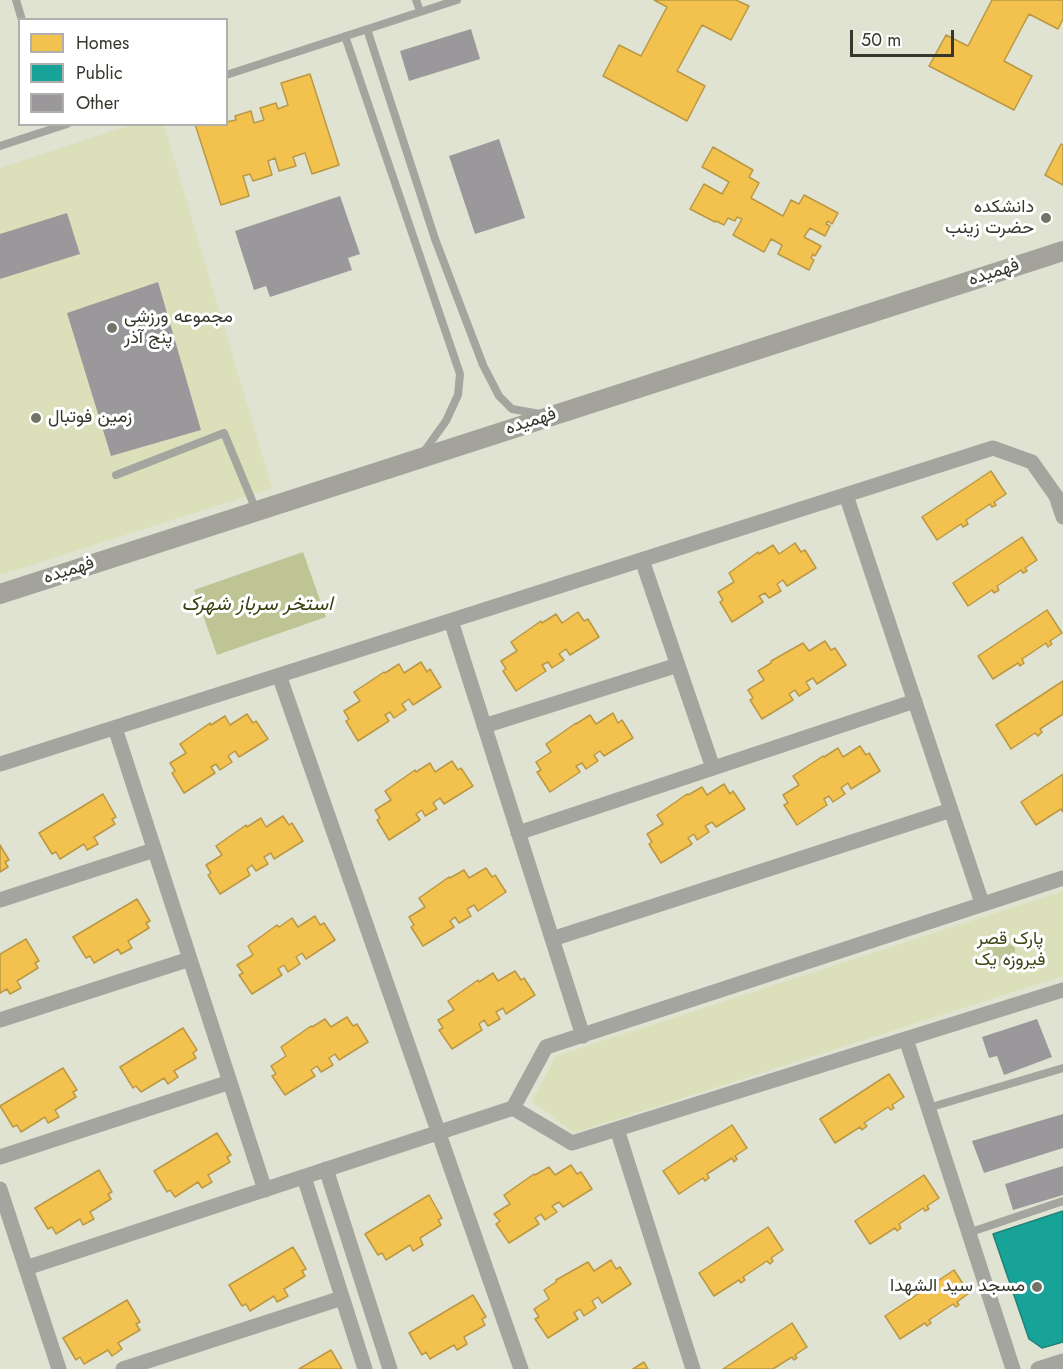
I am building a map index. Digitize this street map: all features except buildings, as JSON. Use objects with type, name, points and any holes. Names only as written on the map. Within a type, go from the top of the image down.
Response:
[{"type":"main road","name":"فهمیده","points":[[0,594],[1063,251]]},
{"type":"street","points":[[0,764],[993,448],[1032,462],[1056,496],[1063,517]]},
{"type":"street","points":[[846,495],[982,903]]},
{"type":"street","points":[[642,560],[713,768]]},
{"type":"street","points":[[451,621],[582,1036]]},
{"type":"street","points":[[484,726],[678,664]]},
{"type":"street","points":[[279,675],[521,1369]]},
{"type":"street","points":[[518,833],[915,701]]},
{"type":"street","points":[[115,728],[265,1190]]},
{"type":"street","points":[[552,939],[951,810]]},
{"type":"street","points":[[0,900],[154,850]]},
{"type":"street","points":[[26,1268],[513,1108],[546,1047],[1063,878]]},
{"type":"street","points":[[0,1020],[190,959]]},
{"type":"street","points":[[513,1108],[572,1143],[1063,990]]},
{"type":"street","points":[[906,1039],[1013,1369]]},
{"type":"street","points":[[0,1156],[230,1082]]},
{"type":"street","points":[[617,1129],[693,1369]]},
{"type":"street","points":[[326,1169],[390,1369]]},
{"type":"street","points":[[304,1177],[365,1369]]},
{"type":"street","points":[[0,1189],[59,1369]]},
{"type":"street","points":[[123,1369],[342,1298]]},
{"type":"street","points":[[1038,1369],[1063,1361]]},
{"type":"lane","points":[[16,0],[21,18]]},
{"type":"lane","points":[[416,0],[420,11]]},
{"type":"lane","points":[[228,74],[457,0]]},
{"type":"lane","points":[[367,29],[435,239],[483,365],[499,396],[512,409],[551,416]]},
{"type":"lane","points":[[345,36],[460,375],[458,395],[446,421],[419,459]]},
{"type":"lane","points":[[0,146],[57,126]]},
{"type":"lane","points":[[116,475],[224,433],[257,511]]},
{"type":"lane","points":[[928,1108],[1063,1068]]},
{"type":"lane","points":[[968,1233],[1063,1201]]},
{"type":"green space","name":"مجموعه ورزشی پنج آذر","points":[[127,126],[164,126],[272,488],[0,575],[0,168]]},
{"type":"green space","name":"پارک قصر فیروزه یک","points":[[1063,891],[1063,976],[574,1133],[532,1101],[556,1056]]},
{"type":"water","name":"استخر سرباز شهرک","points":[[303,552],[326,617],[217,655],[194,590]]},
{"type":"water","points":[[1006,940],[1015,948],[1015,956],[1004,965],[996,966],[989,962],[986,954],[987,946],[992,941]]},
{"type":"place","name":"دانشکده حضرت زینب","points":[[1046,218]]},
{"type":"place","name":"مجموعه ورزشی پنج آذر","points":[[112,328]]},
{"type":"place","name":"زمین فوتبال","points":[[36,418]]},
{"type":"place","name":"مسجد سید الشهدا","points":[[1037,1287]]}]
